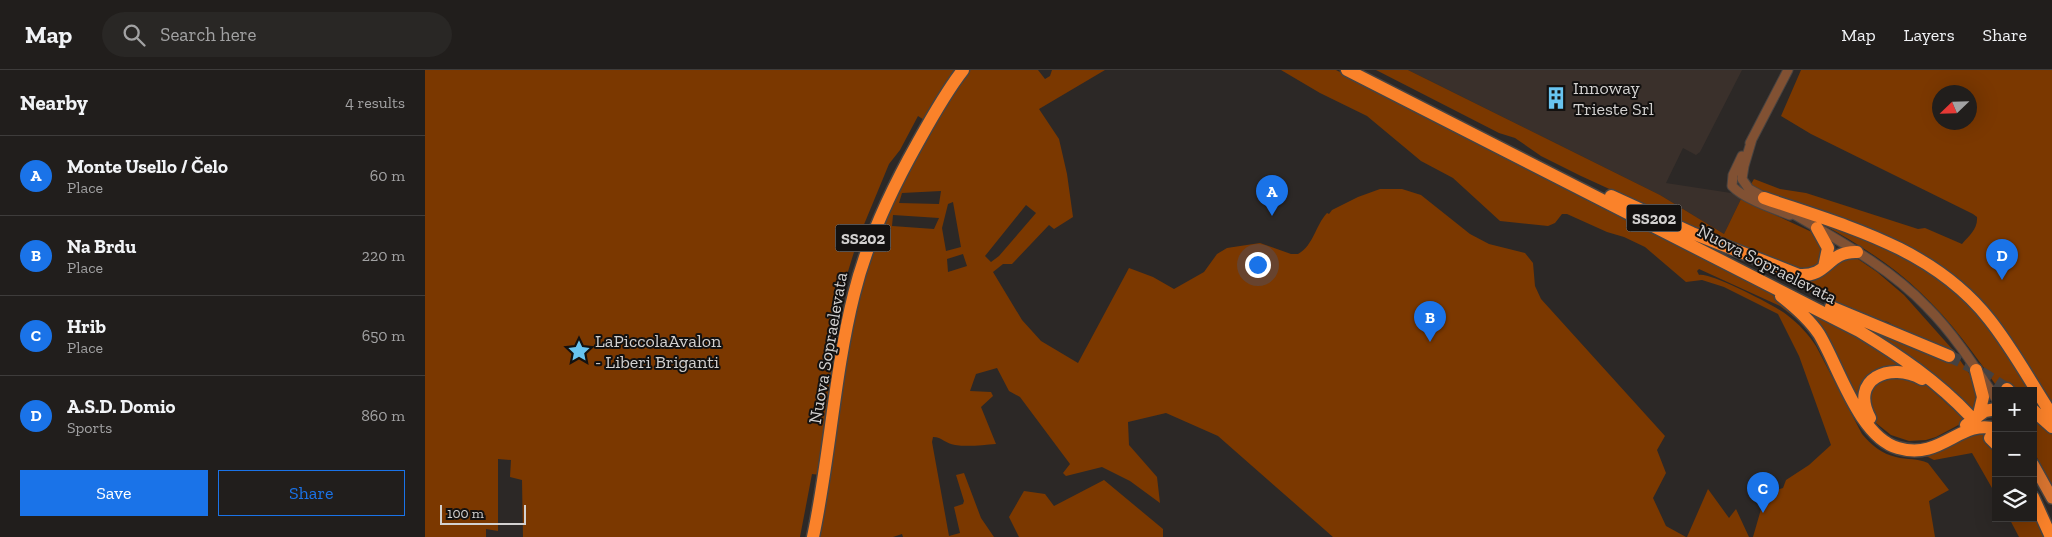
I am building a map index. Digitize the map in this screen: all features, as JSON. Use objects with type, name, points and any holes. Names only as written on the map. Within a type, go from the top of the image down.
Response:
[{"type":"highway","name":"Nuova Sopraelevata","points":[[813,537],[836,366],[866,251],[925,121],[953,70]]},
{"type":"highway","name":"Nuova Sopraelevata","points":[[925,121],[963,70]]},
{"type":"highway","name":"Nuova Sopraelevata","points":[[1347,70],[1833,317],[1881,344],[1919,370],[1974,415]]},
{"type":"highway","name":"Nuova Sopraelevata","points":[[1363,70],[1837,310],[1949,356]]},
{"type":"highway","points":[[1600,191],[1692,233],[1799,275],[1812,275],[1824,268],[1840,254],[1857,252]]},
{"type":"highway","points":[[1764,198],[1887,241],[1919,258],[1946,277],[1969,297],[1989,319],[2052,415]]},
{"type":"highway","points":[[1817,228],[1829,248],[1824,268]]},
{"type":"highway","points":[[1753,276],[1789,302],[1807,319],[1819,335],[1865,424],[1881,440],[1897,448],[1924,450],[1939,446],[1973,428],[1992,432]]},
{"type":"highway","points":[[1957,402],[1920,377],[1910,373],[1892,371],[1878,375],[1870,383],[1866,390],[1864,402],[1869,417],[1879,430],[1895,440],[1913,444],[1931,442],[1968,424],[1974,415],[1983,397],[1976,370]]},
{"type":"highway","points":[[1974,415],[1992,409]]},
{"type":"highway","points":[[2037,414],[2052,427]]},
{"type":"highway","name":"Nuova Sopraelevata","points":[[806,537],[820,475]]},
{"type":"highway","points":[[2037,503],[2052,528]]},
{"type":"highway","points":[[2037,505],[2051,537]]},
{"type":"main road","points":[[2037,471],[2052,498]]},
{"type":"street","points":[[1788,70],[1733,175],[1732,186],[1763,204],[1802,219]]},
{"type":"street","points":[[1752,139],[1742,179],[1749,189],[1857,252],[1897,280],[1927,306],[1948,331],[1992,393]]},
{"type":"shaded area","points":[[425,70],[1038,70],[1045,79],[1050,76],[1052,70],[1105,70],[1039,109],[1059,139],[1067,174],[1073,217],[1054,229],[1049,225],[1012,264],[1003,264],[993,272],[1022,320],[1041,341],[1078,363],[1129,268],[1153,277],[1174,289],[1204,272],[1217,254],[1227,248],[1260,243],[1291,254],[1298,254],[1308,246],[1327,213],[1329,214],[1332,210],[1358,197],[1380,189],[1402,189],[1421,195],[1470,234],[1489,244],[1525,253],[1533,263],[1535,286],[1541,299],[1665,436],[1657,450],[1666,473],[1653,498],[1666,526],[1686,537],[1333,537],[1218,436],[1166,413],[1128,422],[1129,445],[1157,477],[1160,503],[1130,481],[1102,467],[1066,476],[1063,473],[1070,464],[1020,397],[1009,391],[997,368],[976,374],[970,391],[991,392],[993,396],[981,407],[996,444],[960,446],[933,437],[932,442],[949,536],[960,533],[954,507],[963,504],[964,501],[956,475],[964,473],[981,518],[994,537],[903,537],[902,534],[893,537],[819,537],[829,476],[812,474],[800,537],[523,537],[522,480],[510,477],[511,460],[498,459],[498,531],[486,529],[486,537],[425,537]],"holes":[[[918,116],[932,125],[891,203],[881,234],[871,248],[852,324],[844,368],[827,365],[842,291],[858,239],[889,164],[900,150]],[[941,191],[939,204],[899,203],[902,193]],[[953,202],[961,247],[946,251],[942,228],[948,204]],[[1026,205],[1036,213],[999,256],[991,262],[985,256]],[[893,215],[939,218],[934,229],[892,226]],[[963,254],[967,266],[948,272],[947,259]]]},
{"type":"shaded area","points":[[1281,70],[1336,70],[1563,187],[1632,219],[1741,275],[1775,296],[1804,323],[1817,339],[1862,424],[1872,436],[1885,446],[1893,450],[1909,453],[1930,452],[1975,431],[1992,432],[1992,436],[1985,443],[1992,450],[1992,488],[1972,453],[1934,460],[1928,457],[1895,453],[1881,445],[1868,435],[1859,423],[1816,340],[1806,326],[1780,306],[1699,269],[1697,271],[1699,275],[1705,275],[1743,290],[1781,311],[1795,322],[1816,346],[1865,438],[1886,454],[1928,463],[1949,490],[1929,501],[1935,537],[1753,537],[1768,485],[1776,490],[1783,488],[1786,480],[1809,465],[1831,445],[1799,356],[1778,314],[1724,287],[1702,280],[1686,282],[1645,247],[1567,214],[1562,214],[1555,223],[1548,226],[1500,221],[1453,178],[1421,161],[1367,116],[1320,93]]},
{"type":"shaded area","points":[[1376,70],[1408,70],[1660,195],[1724,234],[1741,199],[1816,234],[1826,248],[1820,266],[1804,271],[1701,231],[1581,176],[1541,156],[1515,138],[1499,133]]},
{"type":"shaded area","points":[[1408,70],[1742,70],[1700,152],[1696,155],[1683,148],[1666,183],[1731,193],[1741,199],[1724,234],[1660,195]]},
{"type":"shaded area","points":[[1801,70],[2052,70],[2052,407],[2035,380],[1939,267],[1750,186],[1754,179],[1780,189],[1806,193],[1918,229],[1925,228],[1962,244],[1975,229],[1977,217],[1973,214],[1811,134],[1781,116]]},
{"type":"shaded area","points":[[1826,222],[1931,269],[1962,295],[1997,336],[2029,387],[1997,387],[1953,327],[1920,292],[1874,255],[1822,224]]},
{"type":"shaded area","points":[[1731,252],[1797,277],[1852,255],[1877,272],[1904,295],[1953,350],[1973,379],[1979,406],[1974,412],[1850,322],[1896,327],[1888,322],[1855,314]]},
{"type":"shaded area","points":[[1798,304],[1848,330],[1911,369],[1884,369],[1862,408]]},
{"type":"shaded area","points":[[1890,374],[1924,383],[1965,420],[1973,413],[1966,421],[1936,437],[1926,440],[1909,441],[1891,435],[1876,423],[1869,410],[1871,387]]},
{"type":"shaded area","points":[[2037,419],[2052,432],[2052,486],[2037,458]]},
{"type":"shaded area","points":[[1104,480],[1163,529],[1163,537],[1019,537],[1009,517],[1024,491],[1045,494],[1054,506]]},
{"type":"shaded area","points":[[1708,489],[1729,518],[1736,509],[1749,537],[1687,537]]},
{"type":"shaded area","points":[[2037,516],[2047,537],[2019,537],[2011,522],[2037,522]]},
{"type":"tunnel","points":[[1949,356],[1976,369],[2004,387]]},
{"type":"place","name":"Innoway Trieste Srl","points":[[1556,98]]},
{"type":"place","name":"Monte Usello / Čelo","points":[[1272,216]]},
{"type":"place","name":"A.S.D. Domio","points":[[2002,280]]},
{"type":"place","name":"Na Brdu","points":[[1430,342]]},
{"type":"place","name":"LaPiccolaAvalon - Liberi Briganti","points":[[579,351]]},
{"type":"place","name":"Hrib","points":[[1763,513]]}]
